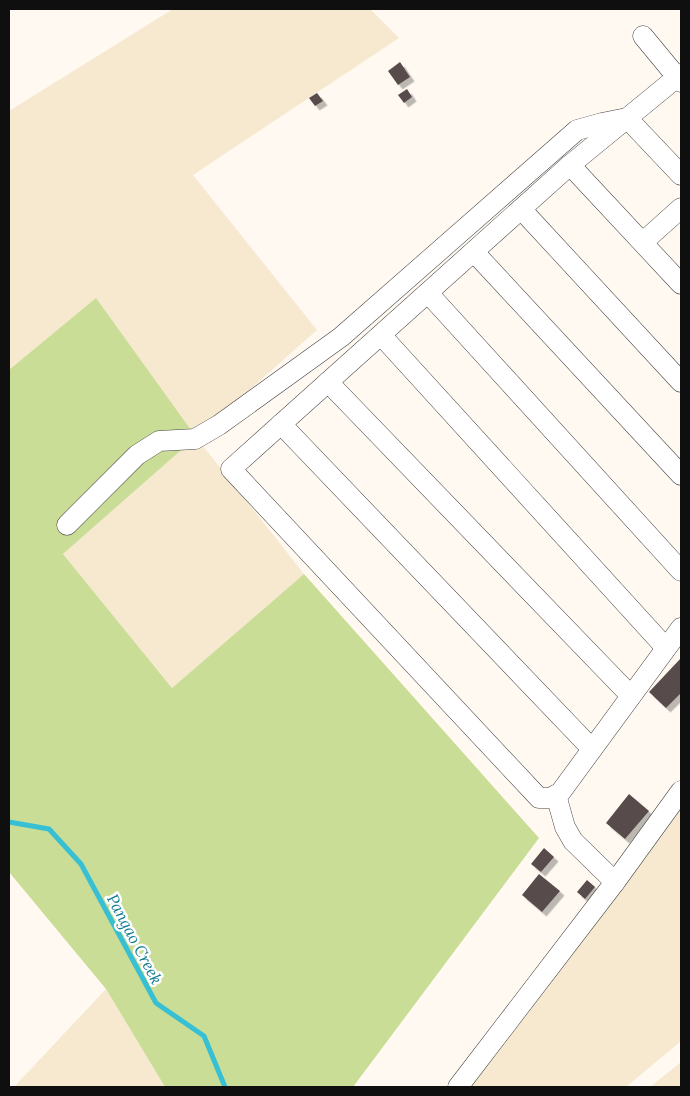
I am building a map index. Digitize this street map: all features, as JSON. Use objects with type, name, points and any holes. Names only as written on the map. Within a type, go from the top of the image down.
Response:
[{"type":"street","points":[[643,36],[680,78],[627,118],[570,165],[231,469],[539,798],[550,798],[560,793],[681,628]]},
{"type":"street","points":[[627,118],[681,175]]},
{"type":"street","points":[[66,524],[137,455],[159,441],[195,439],[341,337],[577,130],[627,118]]},
{"type":"street","points":[[570,165],[681,284]]},
{"type":"street","points":[[643,242],[681,208]]},
{"type":"street","points":[[521,209],[681,382]]},
{"type":"street","points":[[474,252],[681,475]]},
{"type":"street","points":[[428,292],[681,571]]},
{"type":"street","points":[[381,335],[666,648]]},
{"type":"street","points":[[328,382],[631,696]]},
{"type":"street","points":[[282,424],[592,749]]},
{"type":"street","points":[[458,1087],[615,882],[681,790]]},
{"type":"street","points":[[556,795],[565,828],[573,841],[615,882]]},
{"type":"shaded area","points":[[173,9],[370,9],[399,38],[193,175],[317,330],[196,437],[9,370],[9,111]]},
{"type":"shaded area","points":[[196,437],[304,574],[172,688],[63,554]]},
{"type":"shaded area","points":[[681,808],[681,1041],[626,1087],[468,1087]]},
{"type":"shaded area","points":[[106,989],[165,1087],[14,1087]]},
{"type":"shaded area","points":[[681,1062],[681,1087],[650,1087]]},
{"type":"green space","points":[[96,298],[196,437],[63,554],[172,688],[304,574],[539,838],[353,1087],[165,1087],[106,989],[9,872],[9,370]]},
{"type":"building","points":[[400,62],[410,77],[398,85],[388,71]]},
{"type":"building","points":[[407,89],[412,97],[404,103],[398,95]]},
{"type":"building","points":[[317,93],[323,101],[315,106],[309,98]]},
{"type":"building","points":[[681,658],[681,693],[666,708],[649,692]]},
{"type":"building","points":[[629,794],[649,811],[625,839],[606,823]]},
{"type":"building","points":[[544,848],[554,857],[541,872],[531,864]]},
{"type":"building","points":[[539,874],[560,891],[542,912],[522,895]]},
{"type":"building","points":[[587,880],[595,887],[585,899],[577,892]]},
{"type":"waterway","name":"Pangao Creek","points":[[9,822],[49,829],[81,864],[156,1003],[204,1036],[225,1087]]}]
